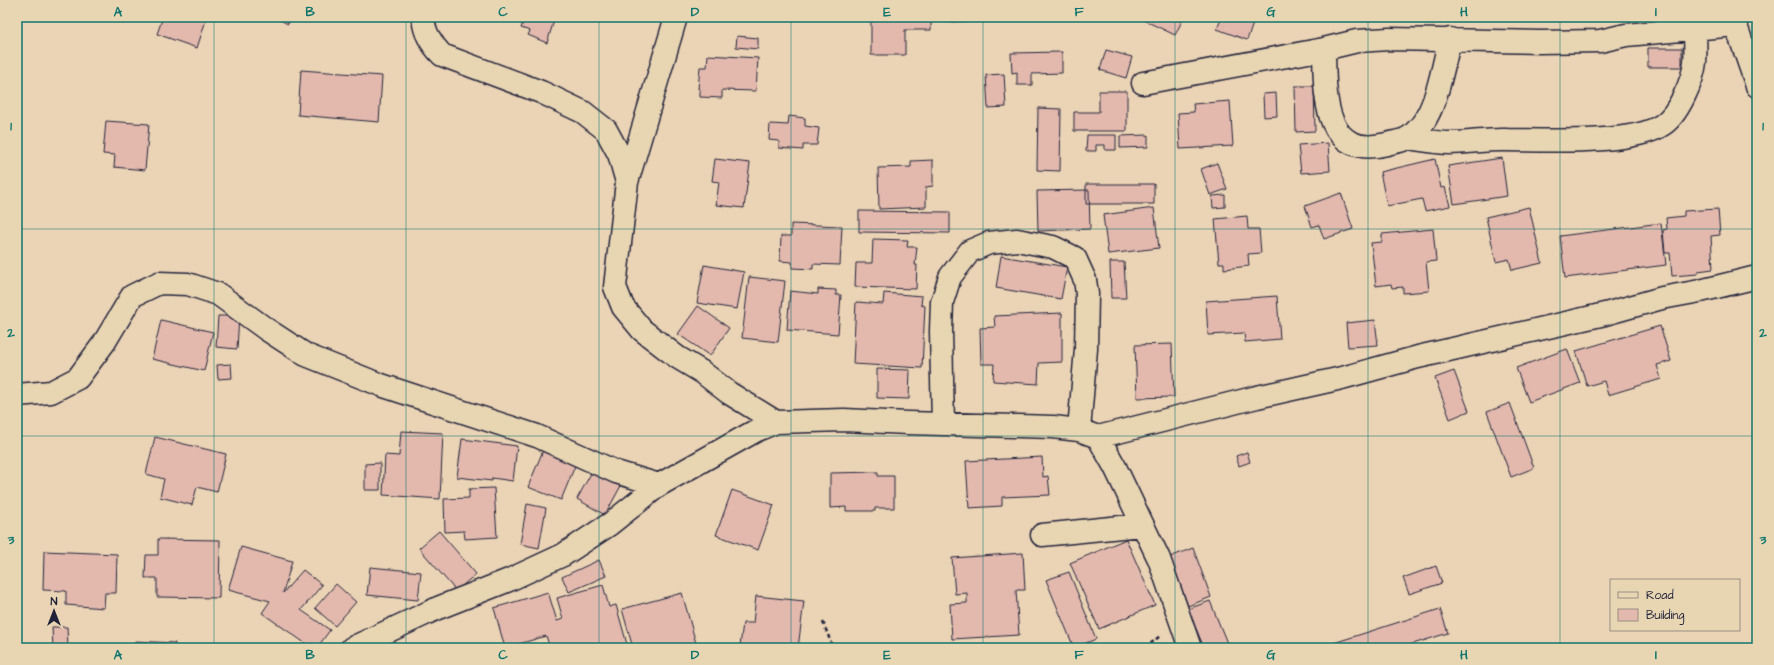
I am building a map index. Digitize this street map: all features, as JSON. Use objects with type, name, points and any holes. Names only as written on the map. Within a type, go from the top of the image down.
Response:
[{"type":"street","points":[[424,17],[423,23],[434,46],[442,55],[541,92],[583,112],[606,130],[619,154],[627,182]]},
{"type":"street","points":[[676,17],[627,182],[615,288],[623,307],[642,330],[677,357],[702,372],[729,393],[776,422]]},
{"type":"street","points":[[1143,83],[1324,49],[1357,41],[1389,38],[1540,42],[1600,41],[1626,35],[1695,29],[1735,21],[1757,86]]},
{"type":"street","points":[[1324,49],[1325,90],[1328,112],[1334,126],[1342,138],[1360,145],[1382,145],[1407,138],[1448,143],[1506,140],[1589,140],[1643,134],[1663,125],[1676,110],[1686,91],[1695,63],[1695,29]]},
{"type":"street","points":[[1407,138],[1426,118],[1436,92],[1450,39]]},
{"type":"street","points":[[943,424],[941,331],[942,302],[950,277],[970,251],[989,243],[1017,240],[1053,247],[1076,258],[1085,280],[1087,294],[1086,350],[1089,434],[1115,467],[1159,559],[1190,648]]},
{"type":"street","points":[[352,648],[438,608],[509,580],[563,555],[610,524],[659,485],[757,430],[776,422],[844,420],[1054,427],[1089,434],[1179,418],[1257,397],[1342,378],[1418,357],[1605,314],[1662,298],[1700,291],[1757,277]]},
{"type":"street","points":[[17,395],[51,392],[78,378],[104,343],[132,296],[159,283],[188,284],[218,294],[266,329],[306,355],[381,385],[537,436],[616,472],[659,485]]},
{"type":"street","points":[[1042,535],[1141,524]]},
{"type":"path","points":[[823,622],[833,648]]},
{"type":"building","points":[[163,17],[207,17],[197,48],[157,34]]},
{"type":"building","points":[[274,17],[292,17],[288,24]]},
{"type":"building","points":[[525,17],[555,17],[547,43],[528,35],[530,31],[521,28]]},
{"type":"building","points":[[871,17],[931,17],[931,30],[905,30],[905,55],[871,55]]},
{"type":"building","points":[[943,17],[976,17],[977,21],[943,22]]},
{"type":"building","points":[[1137,17],[1184,17],[1175,35]]},
{"type":"building","points":[[1222,17],[1242,17],[1254,21],[1247,40],[1217,29]]},
{"type":"building","points":[[1511,17],[1543,17],[1511,20]]},
{"type":"building","points":[[737,36],[758,38],[758,49],[736,47]]},
{"type":"building","points":[[1648,48],[1682,48],[1682,67],[1648,67]]},
{"type":"building","points":[[1106,50],[1132,57],[1126,78],[1100,70]]},
{"type":"building","points":[[1062,52],[1062,73],[1032,74],[1032,85],[1017,85],[1017,72],[1012,73],[1011,53]]},
{"type":"building","points":[[708,55],[758,58],[756,91],[722,90],[722,98],[700,97],[700,89],[698,89],[700,67],[707,67]]},
{"type":"building","points":[[301,70],[382,76],[379,122],[298,115]]},
{"type":"building","points":[[1004,74],[1006,107],[988,108],[986,75]]},
{"type":"building","points":[[1295,86],[1314,86],[1315,131],[1296,132]]},
{"type":"building","points":[[1099,91],[1127,91],[1127,131],[1074,131],[1074,112],[1099,112]]},
{"type":"building","points":[[1276,93],[1277,116],[1264,117],[1263,94]]},
{"type":"building","points":[[1230,101],[1233,146],[1180,149],[1178,113],[1194,112],[1193,104]]},
{"type":"building","points":[[1038,108],[1061,109],[1060,171],[1037,170]]},
{"type":"building","points":[[789,116],[805,118],[805,126],[819,128],[817,145],[803,145],[803,150],[779,148],[779,141],[769,140],[770,124],[788,125]]},
{"type":"building","points":[[106,121],[149,124],[145,170],[114,167],[115,155],[103,154]]},
{"type":"building","points":[[1087,135],[1116,135],[1116,150],[1105,150],[1105,145],[1096,145],[1096,151],[1086,151]]},
{"type":"building","points":[[1148,135],[1148,147],[1120,148],[1120,136]]},
{"type":"building","points":[[1328,143],[1330,171],[1301,173],[1298,145]]},
{"type":"building","points":[[1502,158],[1507,196],[1454,204],[1448,166]]},
{"type":"building","points":[[715,159],[750,163],[744,208],[716,205],[719,182],[712,181]]},
{"type":"building","points":[[1435,159],[1441,188],[1445,187],[1450,206],[1425,211],[1422,199],[1387,206],[1380,172]]},
{"type":"building","points":[[933,160],[933,186],[926,187],[926,207],[879,209],[878,168],[911,167],[911,161]]},
{"type":"building","points":[[1217,163],[1227,189],[1210,195],[1201,169]]},
{"type":"building","points":[[1086,184],[1154,184],[1154,204],[1086,204]]},
{"type":"building","points":[[1089,190],[1090,229],[1038,231],[1037,191]]},
{"type":"building","points":[[1341,193],[1353,229],[1324,239],[1319,225],[1312,227],[1305,206]]},
{"type":"building","points":[[1225,195],[1225,207],[1213,208],[1212,196]]},
{"type":"building","points":[[1529,207],[1542,263],[1512,270],[1509,259],[1496,262],[1486,217]]},
{"type":"building","points":[[1154,208],[1159,248],[1108,254],[1103,215]]},
{"type":"building","points":[[1718,209],[1720,235],[1711,236],[1713,269],[1698,271],[1698,274],[1672,276],[1670,253],[1665,253],[1663,230],[1667,229],[1666,218],[1684,216],[1684,211]]},
{"type":"building","points":[[859,211],[950,212],[950,233],[859,232]]},
{"type":"building","points":[[1247,216],[1248,229],[1259,229],[1261,253],[1248,254],[1249,266],[1224,269],[1224,263],[1219,263],[1215,219]]},
{"type":"building","points":[[1661,223],[1666,265],[1565,278],[1560,236]]},
{"type":"building","points":[[791,224],[842,226],[840,265],[813,264],[813,269],[792,268],[792,262],[780,261],[781,236],[791,236]]},
{"type":"building","points":[[1433,229],[1436,261],[1426,262],[1429,291],[1403,293],[1403,287],[1392,288],[1391,284],[1376,286],[1371,243],[1382,242],[1382,234]]},
{"type":"building","points":[[873,239],[908,240],[907,247],[917,247],[915,265],[917,265],[916,289],[855,287],[856,263],[872,263]]},
{"type":"building","points":[[1001,256],[1067,267],[1061,299],[996,288]]},
{"type":"building","points":[[1110,262],[1124,262],[1126,298],[1111,298]]},
{"type":"building","points":[[704,265],[744,272],[737,309],[697,303]]},
{"type":"building","points":[[749,277],[785,281],[778,342],[742,338]]},
{"type":"building","points":[[818,289],[836,290],[836,295],[841,295],[838,334],[787,330],[790,291],[818,294]]},
{"type":"building","points":[[884,293],[922,296],[921,305],[925,306],[922,368],[853,364],[856,302],[883,304]]},
{"type":"building","points":[[1277,296],[1280,339],[1245,342],[1244,333],[1208,335],[1206,301]]},
{"type":"building","points":[[698,306],[729,328],[710,356],[678,334]]},
{"type":"building","points":[[1062,313],[1062,362],[1039,363],[1038,384],[993,381],[994,364],[981,364],[980,328],[995,327],[994,316]]},
{"type":"building","points":[[218,316],[239,316],[237,349],[216,347]]},
{"type":"building","points":[[161,320],[213,332],[204,371],[152,359]]},
{"type":"building","points":[[1375,320],[1378,345],[1348,347],[1346,323]]},
{"type":"building","points":[[1660,326],[1671,361],[1657,365],[1661,379],[1608,395],[1604,381],[1587,386],[1576,351]]},
{"type":"building","points":[[1172,344],[1174,397],[1137,398],[1135,345]]},
{"type":"building","points":[[1567,349],[1580,383],[1529,402],[1516,368]]},
{"type":"building","points":[[231,364],[232,378],[218,379],[217,365]]},
{"type":"building","points":[[877,369],[910,370],[909,399],[877,398]]},
{"type":"building","points":[[1454,371],[1469,411],[1450,419],[1435,378]]},
{"type":"building","points":[[1510,403],[1534,468],[1511,477],[1487,412]]},
{"type":"building","points":[[401,431],[443,433],[440,499],[383,495],[385,455],[399,456]]},
{"type":"building","points":[[155,437],[226,454],[217,492],[197,487],[192,505],[160,497],[164,479],[146,474]]},
{"type":"building","points":[[462,439],[517,446],[513,481],[492,478],[492,481],[457,477]]},
{"type":"building","points":[[544,448],[577,461],[561,500],[528,487]]},
{"type":"building","points":[[1247,452],[1250,462],[1239,466],[1236,456]]},
{"type":"building","points":[[1042,457],[1043,477],[1048,476],[1050,495],[1002,497],[1002,506],[969,508],[966,461]]},
{"type":"building","points":[[380,463],[380,490],[365,490],[365,464]]},
{"type":"building","points":[[595,466],[623,482],[605,515],[577,499]]},
{"type":"building","points":[[878,472],[878,476],[894,476],[894,508],[875,508],[875,511],[846,511],[846,507],[830,508],[830,473]]},
{"type":"building","points":[[494,488],[497,537],[465,539],[464,531],[445,532],[444,499],[469,498],[469,489]]},
{"type":"building","points":[[732,490],[774,505],[758,550],[716,535]]},
{"type":"building","points":[[527,504],[546,508],[539,548],[520,544]]},
{"type":"building","points":[[439,531],[476,574],[456,591],[419,548]]},
{"type":"building","points":[[158,539],[220,540],[219,598],[157,597],[157,578],[145,578],[146,555],[158,555]]},
{"type":"building","points":[[1126,539],[1155,605],[1099,629],[1070,563]]},
{"type":"building","points":[[241,547],[292,561],[283,593],[303,570],[322,585],[301,610],[330,630],[317,648],[312,648],[262,613],[270,601],[228,590]]},
{"type":"building","points":[[1193,548],[1211,597],[1188,606],[1170,557]]},
{"type":"building","points":[[44,551],[117,554],[116,593],[105,593],[104,608],[66,605],[66,591],[43,590]]},
{"type":"building","points":[[1023,553],[1025,590],[1016,590],[1019,635],[952,639],[950,604],[967,603],[967,593],[955,594],[952,558]]},
{"type":"building","points":[[599,560],[606,576],[569,592],[562,577]]},
{"type":"building","points":[[1436,566],[1442,583],[1409,594],[1403,578]]},
{"type":"building","points":[[370,567],[421,572],[418,600],[367,595]]},
{"type":"building","points":[[1069,572],[1096,639],[1074,648],[1046,580]]},
{"type":"building","points":[[336,584],[356,602],[335,626],[315,608]]},
{"type":"building","points":[[603,585],[609,607],[616,605],[628,648],[550,648],[546,636],[505,648],[494,608],[548,592],[557,621],[563,619],[557,598]]},
{"type":"building","points":[[682,593],[697,647],[633,648],[622,609]]},
{"type":"building","points":[[756,596],[804,601],[798,648],[760,648],[740,646],[743,623],[753,623]]},
{"type":"building","points":[[1210,601],[1229,648],[1204,648],[1188,609]]},
{"type":"building","points":[[1440,609],[1448,633],[1400,648],[1318,648]]},
{"type":"building","points":[[52,627],[67,627],[68,647],[53,648]]},
{"type":"building","points":[[135,641],[175,643],[175,648],[135,648]]}]
